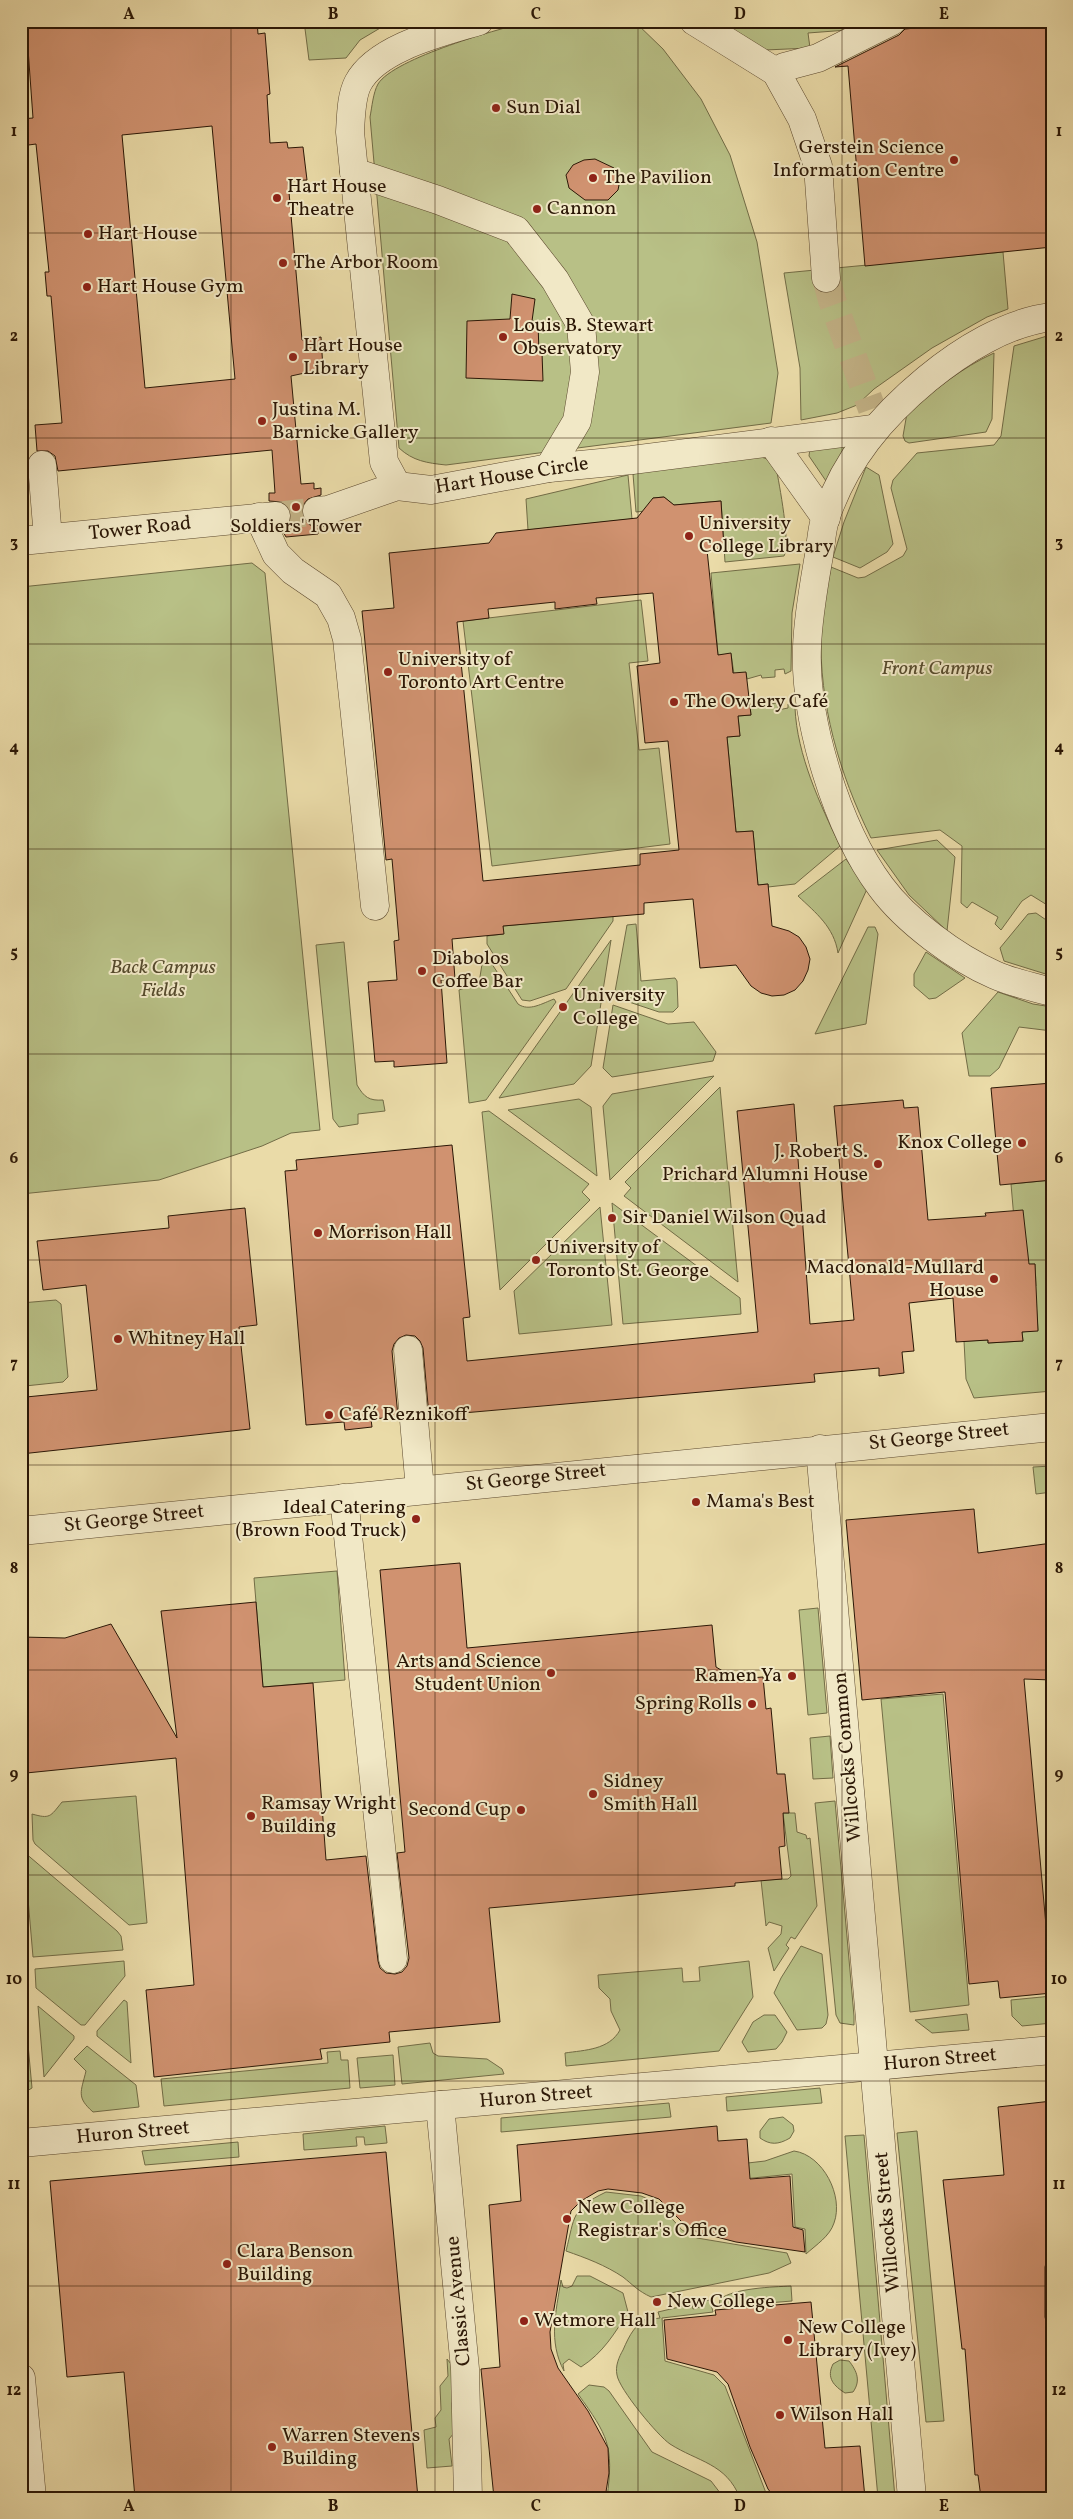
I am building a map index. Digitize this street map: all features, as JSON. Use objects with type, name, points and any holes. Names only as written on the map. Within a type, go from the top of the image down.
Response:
[{"type":"street","points":[[317,511],[328,510],[398,486],[384,462],[350,132],[358,83],[382,58],[416,40],[479,21]]},
{"type":"street","points":[[694,21],[776,72],[802,119],[818,166],[826,278]]},
{"type":"street","points":[[776,72],[784,67],[818,58],[892,21]]},
{"type":"street","points":[[354,172],[438,200],[516,230],[555,280],[581,325],[585,372],[577,421],[549,468]]},
{"type":"street","points":[[1052,317],[1026,322],[1002,332],[948,362],[901,401],[873,430],[844,476],[826,518],[809,609],[807,648],[808,686],[816,731],[839,810],[855,848],[881,888],[913,922],[995,975],[1052,992]]},
{"type":"street","name":"Hart House Circle","points":[[398,486],[431,490],[549,468],[632,460],[873,430]]},
{"type":"street","points":[[771,442],[826,518]]},
{"type":"street","points":[[42,465],[48,538]]},
{"type":"street","name":"Tower Road","points":[[21,541],[268,517],[276,554],[293,571],[328,595],[341,618],[347,639],[375,906]]},
{"type":"street","points":[[408,1350],[420,1490]]},
{"type":"street","name":"St George Street","points":[[21,1532],[820,1449],[1052,1427]]},
{"type":"street","name":"Willcocks Common","points":[[820,1449],[875,2066]]},
{"type":"street","points":[[344,1498],[393,1959]]},
{"type":"street","name":"Huron Street","points":[[21,2143],[1052,2050]]},
{"type":"street","name":"Willcocks Street","points":[[875,2066],[912,2498]]},
{"type":"street","name":"Classic Avenue","points":[[440,2105],[465,2369],[468,2498]]},
{"type":"street","points":[[21,2378],[32,2498]]},
{"type":"green space","points":[[304,21],[392,21],[360,40],[346,58],[309,60]]},
{"type":"green space","points":[[532,21],[634,21],[663,49],[701,99],[730,155],[757,242],[778,373],[771,423],[446,465],[421,461],[399,448],[370,117],[375,92],[378,84],[388,74],[426,54],[474,37]]},
{"type":"green space","points":[[720,21],[966,21],[808,33],[810,48],[765,50]]},
{"type":"green space","points":[[1003,252],[1008,309],[987,317],[932,348],[874,389],[857,405],[837,413],[801,420],[800,368],[784,273]]},
{"type":"green space","name":"Front Campus","points":[[1047,336],[1052,345],[1052,908],[1031,895],[1022,901],[1001,930],[995,924],[998,917],[972,902],[967,908],[961,903],[962,846],[940,830],[871,838],[849,789],[833,738],[823,685],[821,632],[831,567],[858,578],[865,577],[903,556],[907,549],[891,488],[893,480],[917,453],[994,445],[1001,436],[1014,346]]},
{"type":"green space","points":[[994,353],[992,419],[986,432],[909,443],[905,441],[903,436],[907,413],[959,373]]},
{"type":"green space","points":[[848,442],[826,481],[809,456],[810,448]]},
{"type":"green space","points":[[761,457],[771,460],[776,467],[785,527],[786,550],[784,556],[725,562],[721,501],[674,505],[664,497],[653,498],[646,511],[636,512],[633,474],[663,468]]},
{"type":"green space","points":[[866,467],[879,475],[893,544],[887,552],[860,568],[833,557],[844,522]]},
{"type":"green space","points":[[628,475],[632,519],[528,530],[526,499]]},
{"type":"green space","name":"Back Campus Fields","points":[[252,563],[265,573],[320,1130],[291,1133],[262,1146],[159,1180],[21,1194],[21,587]]},
{"type":"green space","points":[[800,564],[792,613],[791,671],[785,674],[784,669],[775,670],[775,677],[762,678],[761,675],[747,679],[746,673],[734,674],[731,654],[718,655],[711,573]]},
{"type":"green space","points":[[641,600],[648,661],[629,663],[639,750],[659,748],[670,844],[492,866],[463,621]]},
{"type":"green space","points":[[777,703],[778,710],[788,708],[788,704],[792,704],[795,708],[800,743],[805,761],[840,846],[795,884],[768,887],[768,884],[758,885],[753,831],[736,832],[727,737],[740,736],[738,716],[751,715],[750,706]]},
{"type":"green space","points":[[937,840],[955,857],[947,931],[909,895],[877,850]]},
{"type":"green space","points":[[846,859],[867,889],[838,953],[833,936],[828,928],[818,915],[798,896]]},
{"type":"green space","points":[[1036,913],[1052,924],[1052,976],[1004,961],[1000,948],[1028,914]]},
{"type":"green space","points":[[613,916],[613,921],[566,989],[530,1001],[522,1000],[487,944],[487,936],[503,934],[503,926]]},
{"type":"green space","points":[[636,924],[641,981],[675,978],[677,981],[678,1007],[673,1012],[659,1012],[614,997],[627,925]]},
{"type":"green space","points":[[868,927],[875,927],[878,934],[866,1024],[815,1034]]},
{"type":"green space","points":[[611,940],[591,1066],[574,1084],[499,1098]]},
{"type":"green space","points":[[344,942],[357,1085],[367,1097],[374,1100],[383,1100],[385,1111],[358,1114],[358,1124],[339,1127],[333,1119],[316,945]]},
{"type":"green space","points":[[926,952],[965,978],[936,998],[929,999],[914,986],[914,974]]},
{"type":"green space","points":[[483,958],[488,958],[518,1004],[531,1007],[554,999],[556,1002],[486,1100],[469,1103],[459,990],[479,983]]},
{"type":"green space","points":[[998,992],[1033,1004],[1052,1007],[1052,1031],[1019,1027],[999,1068],[990,1076],[969,1076],[962,1033]]},
{"type":"green space","points":[[613,1005],[668,1024],[694,1022],[716,1052],[713,1061],[612,1077],[603,1068]]},
{"type":"green space","points":[[714,1076],[610,1180],[603,1106],[612,1094]]},
{"type":"green space","points":[[720,1087],[738,1282],[624,1196],[631,1188],[625,1182]]},
{"type":"green space","points":[[579,1099],[591,1107],[597,1176],[508,1110]]},
{"type":"green space","points":[[489,1111],[589,1184],[582,1192],[590,1200],[500,1290],[482,1112]]},
{"type":"green space","points":[[1052,1180],[1052,1391],[974,1398],[966,1379],[964,1341],[988,1340],[988,1343],[1023,1341],[1022,1332],[1038,1330],[1036,1302],[1031,1287],[1036,1286],[1035,1264],[1018,1265],[1011,1184]]},
{"type":"green space","points":[[612,1203],[740,1298],[741,1314],[623,1324]]},
{"type":"green space","points":[[600,1207],[612,1325],[519,1334],[514,1291]]},
{"type":"green space","points":[[56,1300],[61,1304],[68,1377],[63,1382],[25,1386],[21,1383],[21,1303]]},
{"type":"green space","points":[[1052,1466],[1052,1492],[1036,1494],[1033,1467]]},
{"type":"green space","points":[[337,1571],[345,1680],[263,1687],[254,1578]]},
{"type":"green space","points":[[818,1608],[827,1713],[808,1715],[799,1610]]},
{"type":"green space","points":[[943,1694],[969,2005],[910,2012],[881,1699]]},
{"type":"green space","points":[[830,1736],[833,1778],[813,1779],[810,1738]]},
{"type":"green space","points":[[136,1796],[147,1923],[129,1925],[35,1844],[33,1840],[32,1814],[49,1815],[62,1802]]},
{"type":"green space","points":[[835,1801],[854,2025],[840,2023],[836,2015],[815,1803]]},
{"type":"green space","points":[[783,1813],[795,1813],[797,1832],[806,1835],[807,1839],[810,1838],[817,1906],[795,1939],[791,1937],[786,1945],[789,1948],[774,1971],[768,1948],[781,1934],[782,1926],[769,1922],[766,1926],[761,1880],[788,1879],[791,1876]]},
{"type":"green space","points":[[24,1852],[117,1931],[121,1936],[123,1950],[33,1957]]},
{"type":"green space","points":[[801,1946],[822,1954],[828,2015],[826,2024],[822,2028],[797,2030],[774,1993]]},
{"type":"green space","points":[[124,1961],[125,1976],[85,2025],[81,2025],[36,1988],[35,1969]]},
{"type":"green space","points":[[749,1961],[753,1997],[719,2051],[566,2066],[565,2053],[596,2048],[610,2042],[620,2030],[611,2011],[610,1999],[599,1988],[598,1975],[682,1968],[683,1982],[700,1981],[699,1967]]},
{"type":"green space","points":[[21,1968],[32,2088],[22,2094],[21,2094]]},
{"type":"green space","points":[[1052,1996],[1052,2023],[1022,2026],[1012,2016],[1011,2000]]},
{"type":"green space","points":[[124,2000],[127,2002],[131,2063],[97,2036],[97,2031]]},
{"type":"green space","points":[[38,2006],[74,2036],[74,2039],[44,2077]]},
{"type":"green space","points":[[967,2014],[969,2030],[932,2033],[915,2020]]},
{"type":"green space","points":[[764,2015],[775,2015],[787,2032],[776,2049],[748,2052],[742,2042],[753,2022]]},
{"type":"green space","points":[[430,2043],[433,2053],[438,2056],[487,2059],[502,2069],[504,2074],[402,2084],[398,2047]]},
{"type":"green space","points":[[87,2046],[136,2085],[139,2107],[93,2112],[88,2107],[81,2094],[86,2071],[74,2059]]},
{"type":"green space","points":[[340,2051],[341,2060],[348,2060],[350,2088],[164,2106],[161,2079],[328,2063],[327,2052]]},
{"type":"green space","points":[[393,2055],[395,2085],[360,2088],[357,2058]]},
{"type":"green space","points":[[820,2088],[822,2103],[727,2111],[726,2097]]},
{"type":"green space","points":[[669,2103],[671,2117],[501,2132],[501,2118]]},
{"type":"green space","points":[[783,2117],[793,2125],[794,2131],[790,2138],[774,2143],[760,2138],[760,2131],[769,2119]]},
{"type":"green space","points":[[385,2126],[387,2143],[365,2145],[364,2137],[356,2137],[357,2146],[304,2150],[303,2134]]},
{"type":"green space","points":[[917,2131],[944,2421],[926,2422],[897,2133]]},
{"type":"green space","points":[[864,2135],[895,2498],[878,2498],[845,2136]]},
{"type":"green space","points":[[238,2142],[239,2157],[145,2165],[142,2151]]},
{"type":"green space","points":[[794,2151],[814,2160],[822,2168],[829,2178],[836,2201],[836,2212],[832,2228],[806,2254],[805,2229],[795,2227],[792,2174],[723,2181],[722,2166],[765,2161]]},
{"type":"green space","points":[[606,2192],[641,2196],[658,2203],[682,2230],[697,2238],[787,2253],[791,2263],[769,2273],[651,2297],[609,2269],[566,2251],[573,2221],[580,2209],[586,2203]]},
{"type":"green space","points":[[577,2276],[590,2276],[623,2293],[628,2312],[613,2335],[596,2355],[581,2367],[569,2359],[563,2364],[564,2371],[556,2349],[556,2315],[561,2280],[563,2287],[567,2288],[572,2286]]},
{"type":"green space","points":[[791,2286],[792,2301],[719,2307],[720,2299],[735,2292]]},
{"type":"green space","points":[[710,2300],[713,2312],[662,2318],[665,2361],[714,2375],[725,2386],[766,2493],[771,2498],[740,2498],[734,2486],[719,2470],[680,2450],[664,2439],[640,2412],[619,2382],[617,2365],[620,2356],[631,2334],[641,2322],[651,2316],[653,2319],[660,2318],[658,2312],[692,2304],[693,2309],[700,2307],[700,2302]]},
{"type":"green space","points":[[447,2359],[451,2364],[454,2399],[452,2403],[454,2433],[449,2439],[452,2466],[427,2468],[424,2430],[436,2427],[435,2418],[441,2410],[440,2386],[448,2376]]},
{"type":"green space","points":[[840,2360],[849,2361],[856,2372],[857,2384],[853,2392],[845,2393],[832,2381],[831,2369],[833,2364]]},
{"type":"green space","points":[[589,2385],[604,2387],[609,2391],[652,2452],[711,2481],[724,2498],[607,2498],[610,2465],[606,2442],[602,2431],[578,2394]]},
{"type":"building","name":"Hart House","points":[[26,21],[257,21],[258,34],[265,33],[270,94],[267,95],[270,143],[287,142],[288,148],[303,147],[307,180],[288,181],[302,340],[321,337],[323,369],[291,376],[301,484],[314,483],[314,489],[321,488],[321,495],[308,499],[303,505],[302,513],[304,520],[310,525],[324,526],[318,528],[318,534],[286,537],[282,530],[290,522],[292,515],[289,507],[282,502],[269,501],[269,493],[275,493],[272,450],[58,471],[55,456],[48,451],[37,451],[35,425],[62,423],[51,296],[47,296],[45,272],[49,272],[36,144],[21,146],[21,119],[33,118]],"holes":[[[212,126],[235,379],[145,388],[122,135]]]},
{"type":"building","name":"Gerstein Science Information Centre","points":[[991,21],[1052,21],[1052,247],[865,266],[848,66],[835,67],[899,35],[905,29]]},
{"type":"building","name":"The Pavilion","points":[[595,159],[614,168],[620,180],[618,190],[608,200],[585,200],[569,188],[566,175],[573,165],[584,160]]},
{"type":"building","name":"Louis B. Stewart Observatory","points":[[512,294],[535,299],[532,321],[538,322],[539,354],[542,353],[543,381],[466,378],[467,321],[510,319]]},
{"type":"building","name":"University College","points":[[664,497],[674,505],[721,501],[724,548],[707,550],[718,655],[731,653],[733,673],[746,672],[751,715],[738,716],[740,736],[727,737],[736,832],[753,831],[758,885],[768,884],[772,926],[789,931],[799,937],[806,947],[810,959],[803,981],[795,990],[784,995],[772,996],[761,993],[751,986],[736,965],[700,968],[693,899],[644,903],[644,914],[503,926],[504,934],[452,939],[455,979],[441,980],[447,1063],[394,1067],[394,1061],[375,1062],[368,982],[397,980],[394,941],[399,940],[392,859],[386,860],[362,611],[394,608],[389,553],[489,543],[496,533],[637,518],[653,498]],"holes":[[[653,593],[660,663],[637,666],[645,743],[668,741],[679,850],[640,854],[640,865],[483,881],[457,622],[489,618],[488,609],[555,602],[555,609],[597,604],[596,598]]]},
{"type":"building","name":"Knox College","points":[[1052,1083],[1052,1180],[1000,1185],[991,1088]]},
{"type":"building","points":[[903,1100],[904,1108],[918,1107],[928,1220],[986,1216],[985,1213],[1023,1210],[1029,1264],[1035,1264],[1038,1331],[1022,1332],[1023,1341],[988,1343],[988,1340],[956,1342],[953,1298],[909,1303],[914,1351],[902,1352],[904,1373],[879,1376],[879,1368],[814,1374],[815,1382],[429,1416],[423,1348],[415,1336],[406,1335],[399,1338],[394,1344],[392,1351],[398,1417],[371,1419],[372,1427],[345,1430],[344,1422],[306,1425],[285,1171],[297,1170],[296,1160],[452,1145],[470,1317],[463,1318],[467,1361],[758,1332],[737,1111],[794,1104],[810,1324],[854,1320],[834,1106]]},
{"type":"building","points":[[245,1208],[257,1325],[239,1327],[250,1429],[21,1454],[21,1403],[27,1403],[26,1397],[97,1390],[86,1285],[43,1290],[37,1241],[169,1228],[168,1216]]},
{"type":"building","points":[[974,1509],[978,1553],[1052,1543],[1052,1680],[1024,1679],[1052,1993],[1000,1998],[998,1981],[969,1984],[945,1692],[862,1700],[846,1520]]},
{"type":"building","points":[[460,1563],[467,1648],[712,1625],[716,1667],[736,1679],[763,1677],[766,1709],[771,1708],[777,1774],[785,1774],[789,1813],[783,1813],[785,1846],[779,1847],[782,1879],[735,1883],[735,1886],[489,1908],[500,2022],[389,2032],[390,2042],[320,2049],[322,2059],[154,2077],[146,1990],[194,1985],[176,1758],[26,1773],[25,1767],[21,1768],[21,1637],[65,1638],[111,1624],[177,1738],[161,1611],[256,1602],[263,1687],[313,1683],[326,1860],[366,1856],[378,1961],[380,1968],[386,1973],[395,1974],[402,1972],[407,1966],[409,1958],[397,1853],[405,1852],[380,1570]]},
{"type":"building","points":[[1052,2101],[1052,2239],[1045,2267],[1045,2317],[1052,2346],[1052,2498],[981,2498],[978,2475],[975,2475],[965,2349],[962,2349],[943,2180],[1004,2175],[998,2107]]},
{"type":"building","name":"Wetmore Hall","points":[[717,2126],[718,2141],[747,2139],[750,2179],[790,2176],[793,2227],[803,2230],[805,2252],[736,2242],[697,2232],[685,2225],[659,2199],[642,2193],[608,2189],[598,2191],[581,2201],[571,2211],[550,2332],[551,2349],[558,2368],[588,2411],[608,2448],[609,2473],[605,2498],[494,2498],[481,2369],[500,2367],[489,2205],[521,2201],[517,2145]]},
{"type":"building","name":"Clara Benson Building","points":[[386,2152],[418,2498],[135,2498],[124,2372],[67,2377],[50,2181]]},
{"type":"building","name":"Wilson Hall","points":[[811,2302],[825,2448],[860,2446],[865,2498],[775,2498],[768,2489],[750,2447],[728,2384],[717,2372],[667,2359],[664,2320],[716,2315],[715,2310]]},
{"type":"tunnel","points":[[826,278],[832,300],[872,409]]},
{"type":"tunnel","points":[[277,516],[317,511]]},
{"type":"place","name":"Sun Dial","points":[[496,108]]},
{"type":"place","name":"Gerstein Science Information Centre","points":[[954,160]]},
{"type":"place","name":"The Pavilion","points":[[593,178]]},
{"type":"place","name":"Hart House Theatre","points":[[277,198]]},
{"type":"place","name":"Cannon","points":[[537,209]]},
{"type":"place","name":"Hart House","points":[[88,234]]},
{"type":"place","name":"The Arbor Room","points":[[283,263]]},
{"type":"place","name":"Hart House Gym","points":[[87,287]]},
{"type":"place","name":"Louis B. Stewart Observatory","points":[[503,337]]},
{"type":"place","name":"Hart House Library","points":[[293,357]]},
{"type":"place","name":"Justina M. Barnicke Gallery","points":[[262,421]]},
{"type":"place","name":"Soldiers' Tower","points":[[296,507]]},
{"type":"place","name":"University College Library","points":[[689,536]]},
{"type":"place","name":"University of Toronto Art Centre","points":[[388,672]]},
{"type":"place","name":"The Owlery Café","points":[[674,702]]},
{"type":"place","name":"Diabolos Coffee Bar","points":[[422,971]]},
{"type":"place","name":"University College","points":[[563,1007]]},
{"type":"place","name":"Knox College","points":[[1022,1143]]},
{"type":"place","name":"J. Robert S. Prichard Alumni House","points":[[878,1164]]},
{"type":"place","name":"Sir Daniel Wilson Quad","points":[[612,1218]]},
{"type":"place","name":"Morrison Hall","points":[[318,1233]]},
{"type":"place","name":"University of Toronto St. George","points":[[536,1260]]},
{"type":"place","name":"Macdonald-Mullard House","points":[[994,1279]]},
{"type":"place","name":"Whitney Hall","points":[[118,1339]]},
{"type":"place","name":"Café Reznikoff","points":[[329,1415]]},
{"type":"place","name":"Mama's Best","points":[[696,1502]]},
{"type":"place","name":"Ideal Catering (Brown Food Truck)","points":[[416,1519]]},
{"type":"place","name":"Arts and Science Student Union","points":[[551,1673]]},
{"type":"place","name":"Ramen Ya","points":[[792,1676]]},
{"type":"place","name":"Spring Rolls","points":[[752,1704]]},
{"type":"place","name":"Sidney Smith Hall","points":[[593,1794]]},
{"type":"place","name":"Second Cup","points":[[521,1810]]},
{"type":"place","name":"Ramsay Wright Building","points":[[251,1816]]},
{"type":"place","name":"New College Registrar's Office","points":[[567,2219]]},
{"type":"place","name":"Clara Benson Building","points":[[227,2264]]},
{"type":"place","name":"New College","points":[[657,2302]]},
{"type":"place","name":"Wetmore Hall","points":[[524,2321]]},
{"type":"place","name":"New College Library (Ivey)","points":[[788,2340]]},
{"type":"place","name":"Wilson Hall","points":[[780,2415]]},
{"type":"place","name":"Warren Stevens Building","points":[[272,2447]]}]
